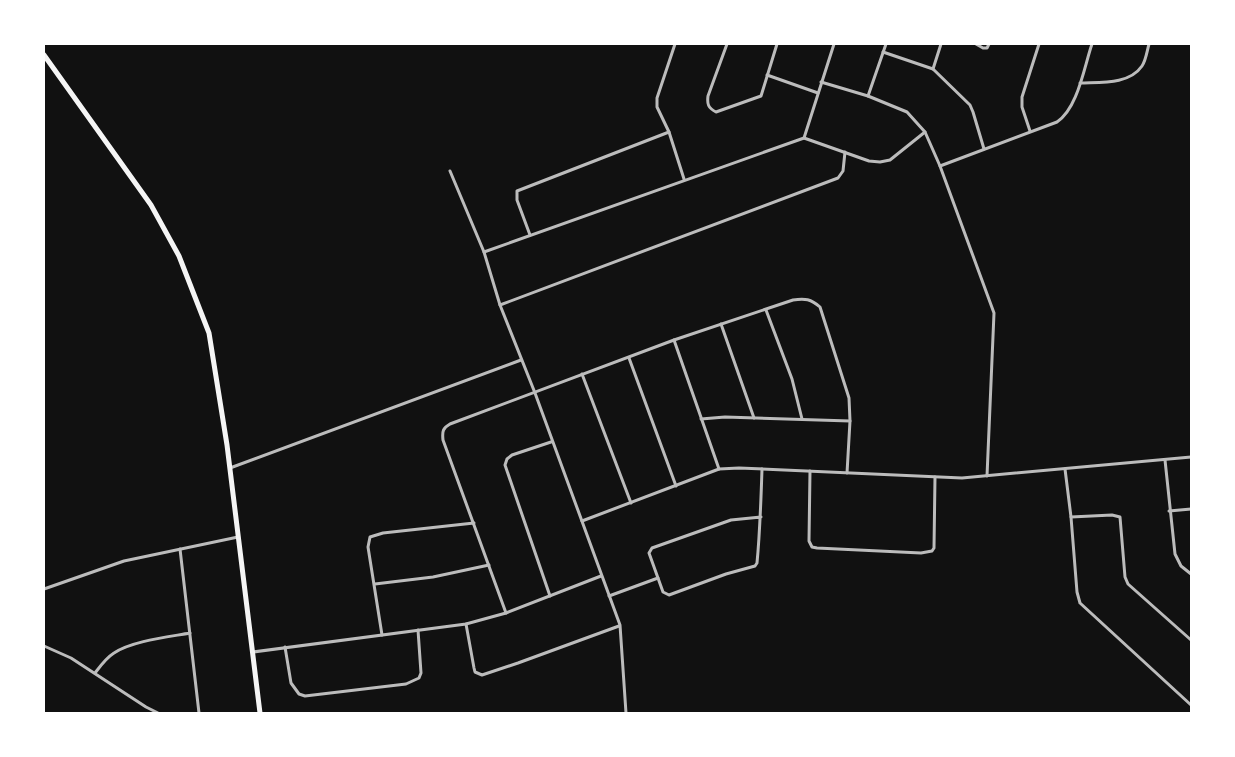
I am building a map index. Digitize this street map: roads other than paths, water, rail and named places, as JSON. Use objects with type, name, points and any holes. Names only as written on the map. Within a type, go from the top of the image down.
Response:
[{"type":"highway","points":[[44,55],[152,205],[179,256],[209,333],[230,468],[260,713]]},
{"type":"street","points":[[676,44],[657,98],[657,107],[668,132],[684,180]]},
{"type":"street","points":[[727,44],[708,96],[707,104],[710,109],[716,112],[761,96],[777,44]]},
{"type":"street","points":[[804,138],[834,44]]},
{"type":"street","points":[[868,96],[886,44]]},
{"type":"street","points":[[934,69],[941,44]]},
{"type":"street","points":[[976,44],[987,48],[989,44]]},
{"type":"street","points":[[1030,131],[1022,107],[1022,97],[1039,44]]},
{"type":"street","points":[[940,166],[1064,118],[1080,83],[1092,44]]},
{"type":"street","points":[[1080,83],[1112,81],[1125,79],[1133,75],[1143,65],[1149,44]]},
{"type":"street","points":[[883,52],[934,69],[970,105],[984,149]]},
{"type":"street","points":[[768,75],[818,92]]},
{"type":"street","points":[[821,82],[868,96],[907,112],[924,132],[940,166],[994,313],[987,476]]},
{"type":"street","points":[[530,235],[516,200],[516,191],[668,132]]},
{"type":"street","points":[[484,252],[804,138],[869,161],[880,162],[890,160],[924,132]]},
{"type":"street","points":[[500,305],[838,178],[843,171],[845,152]]},
{"type":"street","points":[[450,171],[484,252],[500,305],[535,393],[551,442],[620,625],[626,713]]},
{"type":"street","points":[[506,613],[443,440],[442,433],[445,427],[450,424],[674,340],[793,300],[812,300],[820,307],[849,398],[850,422],[847,473]]},
{"type":"street","points":[[766,310],[792,379],[802,419]]},
{"type":"street","points":[[721,324],[754,418]]},
{"type":"street","points":[[674,340],[719,469]]},
{"type":"street","points":[[629,358],[676,486]]},
{"type":"street","points":[[230,468],[521,360]]},
{"type":"street","points":[[582,374],[631,503]]},
{"type":"street","points":[[701,419],[725,417],[850,422]]},
{"type":"street","points":[[550,596],[505,465],[506,459],[512,455],[551,442]]},
{"type":"street","points":[[582,521],[719,469],[739,468],[962,478],[1191,457]]},
{"type":"street","points":[[1165,460],[1175,554],[1181,566],[1191,574]]},
{"type":"street","points":[[761,517],[731,520],[652,548],[649,553],[664,592],[670,595],[726,574],[753,567],[757,563],[761,517],[762,469]]},
{"type":"street","points":[[1065,469],[1077,592],[1080,603],[1191,705]]},
{"type":"street","points":[[810,471],[810,545],[812,547],[922,553],[932,551],[934,548],[935,477]]},
{"type":"street","points":[[1170,511],[1191,509]]},
{"type":"street","points":[[1071,517],[1112,515],[1120,517],[1125,577],[1128,584],[1191,640]]},
{"type":"street","points":[[382,635],[368,547],[370,537],[383,533],[474,523]]},
{"type":"street","points":[[44,589],[124,561],[238,538]]},
{"type":"street","points":[[180,550],[199,713]]},
{"type":"street","points":[[375,584],[433,577],[489,565]]},
{"type":"street","points":[[252,652],[466,624],[506,613],[601,576]]},
{"type":"street","points":[[609,596],[658,578]]},
{"type":"street","points":[[466,624],[475,672],[482,674],[518,663],[620,625]]},
{"type":"street","points":[[285,647],[291,683],[294,690],[305,696],[406,684],[419,678],[421,673],[418,630]]},
{"type":"street","points":[[96,673],[104,661],[120,650],[153,639],[190,633]]},
{"type":"street","points":[[44,646],[71,658],[146,708],[158,713]]}]
